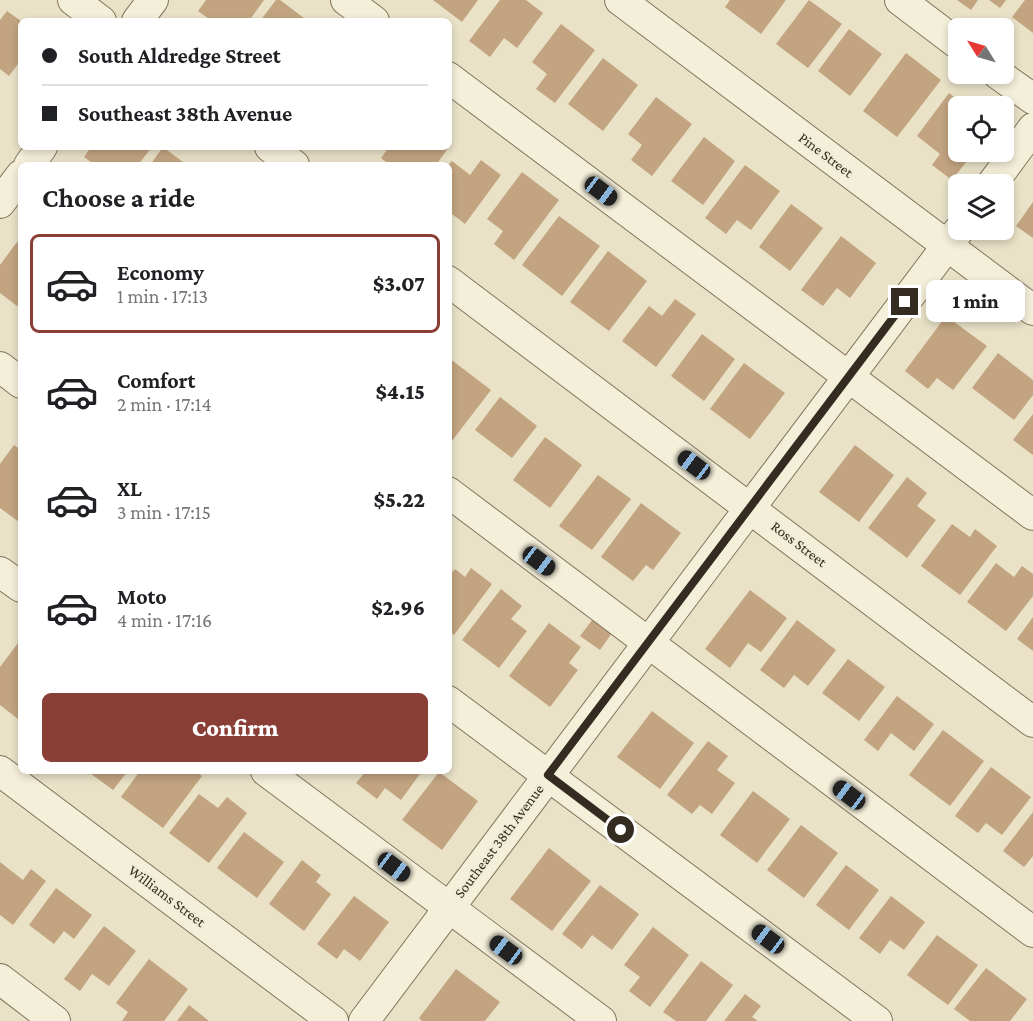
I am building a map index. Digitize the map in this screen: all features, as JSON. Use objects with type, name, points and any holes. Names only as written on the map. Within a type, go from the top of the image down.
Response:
[{"type":"street","points":[[73,0],[97,18]]},
{"type":"street","points":[[139,18],[153,0]]},
{"type":"street","points":[[346,0],[370,18]]},
{"type":"street","name":"Pine Street","points":[[620,0],[948,234]]},
{"type":"street","points":[[900,0],[948,36]]},
{"type":"street","points":[[452,80],[1033,515]]},
{"type":"street","points":[[1012,84],[1033,99]]},
{"type":"street","points":[[999,174],[1033,128]]},
{"type":"street","points":[[30,162],[40,150]]},
{"type":"street","points":[[274,150],[290,162]]},
{"type":"street","points":[[0,202],[18,179]]},
{"type":"street","name":"Southeast 38th Avenue","points":[[364,1021],[952,240]]},
{"type":"street","name":"Pine Street","points":[[955,240],[1033,310]]},
{"type":"street","name":"Ross Street","points":[[452,284],[751,507],[1033,722]]},
{"type":"street","points":[[0,367],[18,381]]},
{"type":"street","points":[[452,495],[1033,932]]},
{"type":"street","points":[[0,572],[18,585]]},
{"type":"street","points":[[452,704],[878,1021]]},
{"type":"street","name":"Williams Street","points":[[0,771],[333,1021]]},
{"type":"street","points":[[270,774],[601,1021]]},
{"type":"street","points":[[0,979],[55,1021]]},
{"type":"building","points":[[206,0],[264,0],[251,18],[208,18],[198,11]]},
{"type":"building","points":[[276,0],[280,0],[304,18],[262,18]]},
{"type":"building","points":[[433,0],[478,0],[462,22]]},
{"type":"building","points":[[500,0],[526,0],[543,13],[517,48],[504,38],[490,57],[469,41]]},
{"type":"building","points":[[730,0],[786,0],[761,34],[725,7]]},
{"type":"building","points":[[809,0],[842,24],[808,68],[776,44]]},
{"type":"building","points":[[957,0],[978,0],[971,10]]},
{"type":"building","points":[[989,0],[1006,0],[1000,8]]},
{"type":"building","points":[[1025,0],[1033,0],[1033,33],[1012,17]]},
{"type":"building","points":[[7,11],[18,19],[18,64],[9,76],[0,69],[0,20]]},
{"type":"building","points":[[561,24],[595,50],[555,103],[536,89],[547,74],[532,62]]},
{"type":"building","points":[[849,29],[882,54],[850,96],[818,71]]},
{"type":"building","points":[[906,53],[941,80],[897,137],[863,111]]},
{"type":"building","points":[[603,58],[638,85],[603,131],[568,104]]},
{"type":"building","points":[[949,93],[953,96],[948,96],[948,162],[966,162],[957,174],[948,174],[948,177],[932,165],[940,154],[917,136]]},
{"type":"building","points":[[656,97],[692,124],[652,176],[631,160],[642,145],[628,134]]},
{"type":"building","points":[[704,137],[735,161],[703,205],[671,181]]},
{"type":"building","points":[[89,150],[150,150],[140,162],[91,162],[84,157]]},
{"type":"building","points":[[161,150],[167,150],[183,162],[152,162]]},
{"type":"building","points":[[387,150],[447,150],[438,162],[386,162],[381,158]]},
{"type":"building","points":[[481,160],[501,175],[465,224],[452,214],[451,162],[452,161],[470,175]]},
{"type":"building","points":[[745,165],[780,191],[751,230],[737,220],[726,234],[705,218]]},
{"type":"building","points":[[522,172],[559,200],[514,260],[494,244],[503,231],[487,219]]},
{"type":"building","points":[[1033,202],[1033,238],[1016,226]]},
{"type":"building","points":[[791,204],[823,228],[790,271],[759,247]]},
{"type":"building","points":[[559,216],[600,246],[562,296],[522,265]]},
{"type":"building","points":[[841,236],[876,263],[850,298],[837,288],[823,306],[801,290]]},
{"type":"building","points":[[18,243],[18,307],[0,293],[0,265]]},
{"type":"building","points":[[608,251],[647,281],[609,331],[570,302]]},
{"type":"building","points":[[675,299],[696,314],[656,367],[622,341],[649,306],[662,316]]},
{"type":"building","points":[[946,316],[987,346],[953,390],[937,378],[928,389],[905,371]]},
{"type":"building","points":[[702,334],[735,359],[704,401],[671,376]]},
{"type":"building","points":[[998,353],[1033,380],[1033,395],[1014,420],[972,388]]},
{"type":"building","points":[[452,360],[491,390],[452,441]]},
{"type":"building","points":[[744,363],[785,393],[750,439],[710,409]]},
{"type":"building","points":[[500,397],[537,426],[512,458],[475,430]]},
{"type":"building","points":[[1033,414],[1033,455],[1013,440]]},
{"type":"building","points":[[545,437],[582,465],[550,508],[513,480]]},
{"type":"building","points":[[14,445],[18,448],[18,521],[0,508],[0,464]]},
{"type":"building","points":[[855,445],[894,475],[859,522],[819,492]]},
{"type":"building","points":[[598,475],[631,499],[592,550],[559,526]]},
{"type":"building","points":[[907,477],[927,493],[917,506],[936,520],[907,558],[868,528]]},
{"type":"building","points":[[641,503],[681,533],[653,570],[646,565],[633,581],[601,557]]},
{"type":"building","points":[[952,524],[970,537],[975,529],[997,546],[960,595],[921,566]]},
{"type":"building","points":[[996,563],[1014,577],[1022,566],[1033,574],[1033,596],[1006,631],[967,602]]},
{"type":"building","points":[[471,568],[492,584],[454,635],[452,634],[452,572],[455,569],[465,577]]},
{"type":"building","points":[[501,589],[522,606],[511,619],[527,631],[499,668],[462,640]]},
{"type":"building","points":[[750,590],[787,618],[761,652],[748,643],[730,668],[705,649]]},
{"type":"building","points":[[1033,617],[1033,651],[1017,639]]},
{"type":"building","points":[[593,619],[612,633],[600,650],[580,636]]},
{"type":"building","points":[[797,620],[836,650],[808,686],[794,675],[784,688],[760,670]]},
{"type":"building","points":[[549,623],[581,647],[569,663],[578,670],[550,707],[509,676]]},
{"type":"building","points":[[18,643],[18,719],[0,705],[0,667]]},
{"type":"building","points":[[848,659],[885,687],[859,721],[822,693]]},
{"type":"building","points":[[897,696],[934,724],[914,751],[891,733],[878,751],[864,740]]},
{"type":"building","points":[[652,711],[694,743],[660,789],[617,757]]},
{"type":"building","points":[[943,730],[984,761],[950,806],[909,775]]},
{"type":"building","points":[[708,741],[728,756],[717,770],[735,783],[712,814],[700,805],[692,814],[667,795]]},
{"type":"building","points":[[991,767],[1031,797],[1002,835],[986,823],[978,833],[955,816]]},
{"type":"building","points":[[91,774],[126,774],[113,790]]},
{"type":"building","points":[[138,774],[199,774],[202,776],[163,828],[121,797]]},
{"type":"building","points":[[364,774],[420,774],[401,800],[385,788],[377,799],[356,783]]},
{"type":"building","points":[[437,774],[442,774],[478,801],[442,850],[402,820]]},
{"type":"building","points":[[753,791],[790,819],[757,863],[720,835]]},
{"type":"building","points":[[199,794],[218,808],[227,797],[247,813],[209,863],[169,833]]},
{"type":"building","points":[[1033,812],[1033,856],[1024,867],[1003,851]]},
{"type":"building","points":[[801,825],[838,853],[804,898],[767,870]]},
{"type":"building","points":[[244,832],[284,862],[257,898],[217,868]]},
{"type":"building","points":[[549,848],[591,881],[552,931],[510,899]]},
{"type":"building","points":[[302,860],[321,875],[316,882],[331,894],[304,931],[269,904]]},
{"type":"building","points":[[0,862],[23,880],[31,869],[46,881],[13,925],[0,915]]},
{"type":"building","points":[[846,865],[879,890],[849,930],[816,905]]},
{"type":"building","points":[[600,885],[639,914],[612,950],[592,935],[582,949],[562,934]]},
{"type":"building","points":[[56,888],[92,915],[74,939],[64,931],[54,944],[29,925]]},
{"type":"building","points":[[354,896],[389,922],[360,961],[344,949],[337,959],[317,944]]},
{"type":"building","points":[[891,896],[925,922],[904,950],[890,940],[880,954],[859,938]]},
{"type":"building","points":[[104,926],[136,951],[109,986],[92,974],[80,991],[64,979]]},
{"type":"building","points":[[653,927],[689,955],[650,1007],[629,991],[640,977],[624,965]]},
{"type":"building","points":[[937,935],[978,965],[948,1005],[907,975]]},
{"type":"building","points":[[149,959],[188,989],[164,1021],[122,1021],[128,1012],[116,1003]]},
{"type":"building","points":[[701,961],[733,985],[706,1021],[676,1021],[663,1012]]},
{"type":"building","points":[[986,968],[1027,999],[1010,1021],[970,1021],[954,1009]]},
{"type":"building","points":[[456,969],[500,1002],[485,1021],[422,1021],[419,1018]]},
{"type":"building","points":[[745,994],[761,1006],[752,1017],[758,1021],[724,1021]]},
{"type":"building","points":[[189,1005],[209,1021],[177,1021]]},
{"type":"route","points":[[621,830],[548,775],[905,302]]}]
